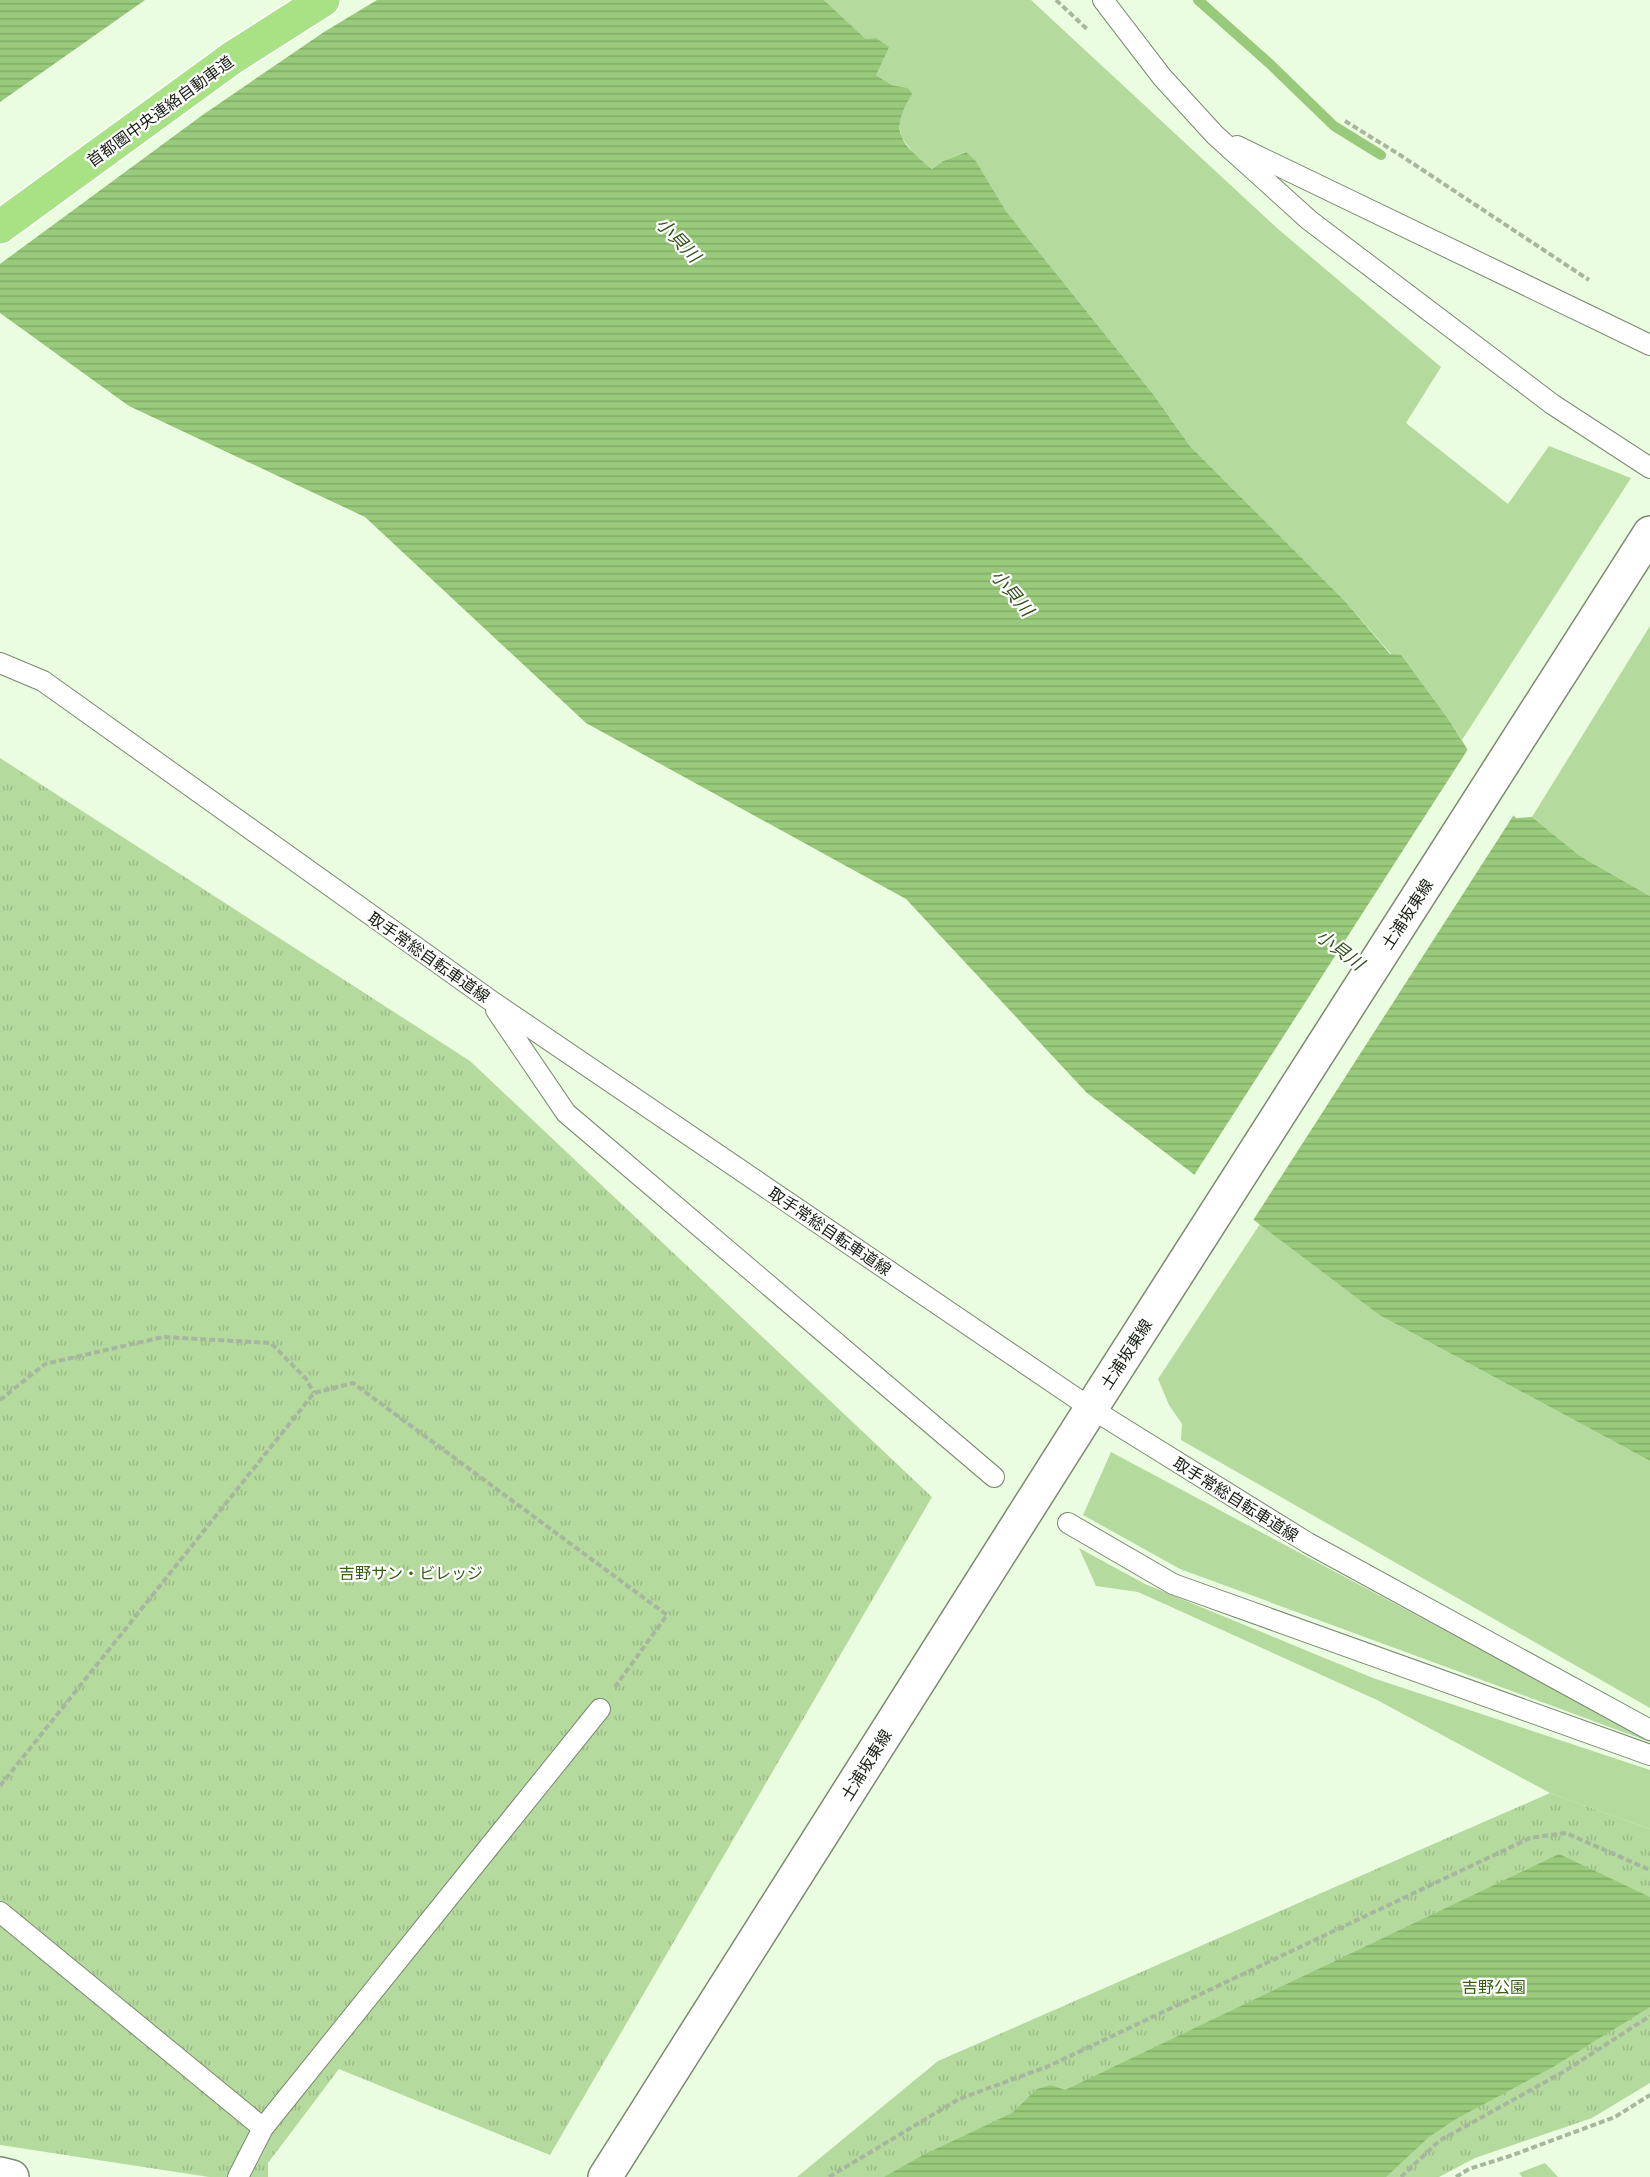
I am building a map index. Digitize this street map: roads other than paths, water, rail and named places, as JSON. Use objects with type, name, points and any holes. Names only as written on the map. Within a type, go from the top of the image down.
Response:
[{"type":"highway","name":"首都圏中央連絡自動車道","points":[[0,227],[232,58],[323,0]]},
{"type":"main road","name":"土浦坂東線","points":[[605,2177],[1096,1401],[1650,534]]},
{"type":"main road","points":[[0,2174],[12,2177]]},
{"type":"lane","points":[[1103,0],[1162,77],[1215,135],[1309,220],[1552,404],[1650,468]]},
{"type":"lane","points":[[1215,135],[1650,345]]},
{"type":"lane","name":"取手常総自転車道線","points":[[0,663],[43,681],[490,1000],[1308,1543],[1650,1730]]},
{"type":"lane","points":[[490,1000],[566,1113],[994,1478]]},
{"type":"lane","points":[[1068,1523],[1173,1584],[1650,1755]]},
{"type":"lane","points":[[238,2177],[263,2128],[600,1709]]},
{"type":"lane","points":[[0,1912],[263,2128]]},
{"type":"water","name":"小貝川","points":[[0,0],[824,0],[866,39],[876,38],[889,47],[876,75],[892,85],[908,88],[912,94],[905,107],[900,128],[901,136],[912,152],[932,169],[943,161],[966,152],[976,161],[1006,211],[1153,394],[1190,446],[1345,601],[1390,654],[1401,655],[1451,723],[1500,802],[1516,818],[1532,817],[1580,856],[1650,896],[1650,1461],[1379,1315],[1087,1093],[906,899],[586,723],[365,517],[129,406],[0,313]]},
{"type":"water","name":"吉野公園","points":[[1559,1854],[1650,1897],[1650,2007],[1553,2067],[1456,2119],[1429,2137],[1386,2177],[884,2177],[923,2155],[1012,2113],[1037,2089],[1051,2085],[1065,2090]]},
{"type":"waterway","points":[[1198,0],[1270,64],[1334,126],[1381,155]]},
{"type":"park label","name":"吉野サン・ビレッジ","points":[[411,1573]]}]
